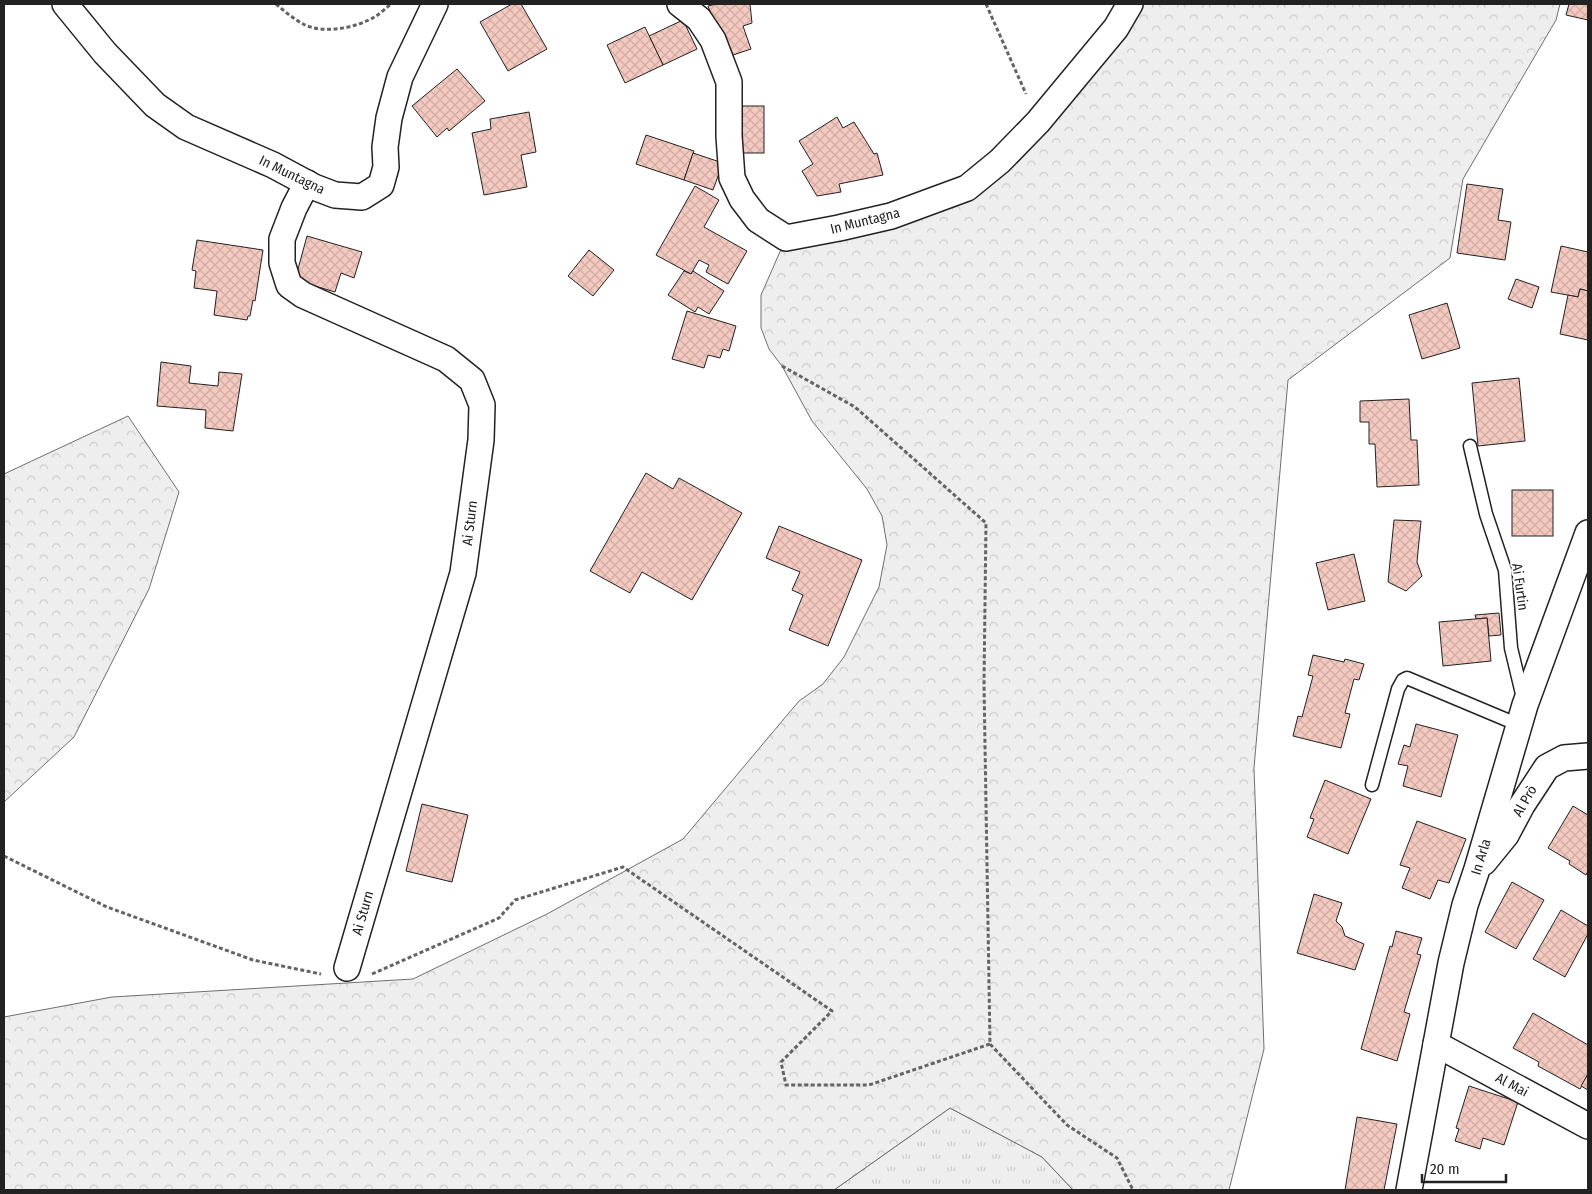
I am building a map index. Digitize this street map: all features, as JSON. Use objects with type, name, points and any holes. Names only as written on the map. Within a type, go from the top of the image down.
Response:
[{"type":"street","name":"In Muntagna","points":[[65,4],[105,53],[155,105],[186,127],[273,165],[335,195],[362,197],[381,185],[386,167],[385,147],[389,118],[400,77],[435,4]]},
{"type":"street","name":"In Muntagna","points":[[680,4],[699,19],[713,40],[730,82],[729,136],[732,178],[742,199],[758,220],[786,238],[891,216],[967,188],[1000,161],[1038,122],[1116,28],[1130,4]]},
{"type":"street","name":"Ai Sturn","points":[[307,183],[294,208],[282,239],[282,264],[289,285],[303,295],[446,359],[472,380],[482,405],[481,440],[463,574],[347,968]]},
{"type":"street","name":"In Arla","points":[[1409,1190],[1451,963],[1465,905],[1478,869],[1522,715],[1588,533]]},
{"type":"street","name":"Al Prò","points":[[1478,869],[1492,855],[1506,835],[1522,805],[1547,767],[1564,758],[1588,756]]},
{"type":"street","name":"Al Mai","points":[[1436,1044],[1588,1126]]},
{"type":"lane","name":"Ai Furtin","points":[[1470,446],[1486,514],[1505,570],[1511,648],[1522,715]]},
{"type":"lane","points":[[1372,785],[1398,689],[1403,680],[1407,678],[1522,715]]},
{"type":"path","points":[[276,4],[305,25],[337,29],[356,26],[376,17],[391,4]]},
{"type":"path","points":[[986,4],[1038,122]]},
{"type":"path","points":[[782,366],[855,407],[986,523],[984,684],[990,1044],[1067,1125],[1117,1158],[1133,1190]]},
{"type":"path","points":[[4,856],[107,906],[253,960],[326,975],[347,968],[372,974],[498,918],[515,900],[623,867],[832,1010],[781,1062],[786,1085],[869,1084],[990,1044]]},
{"type":"green space","points":[[1130,4],[1560,4],[1556,20],[1463,179],[1450,258],[1288,380],[1254,768],[1264,1049],[1229,1190],[1073,1190],[1042,1157],[950,1108],[834,1190],[4,1190],[4,1017],[112,997],[413,979],[547,914],[683,839],[799,701],[823,684],[844,657],[879,587],[887,545],[882,516],[867,489],[812,421],[782,366],[769,349],[761,328],[761,295],[786,238],[967,188]]},
{"type":"green space","points":[[128,416],[179,492],[149,589],[74,737],[4,802],[4,474]]},
{"type":"green space","points":[[950,1108],[1042,1157],[1073,1190],[834,1190]]},
{"type":"building","points":[[512,4],[521,4],[547,49],[508,71],[480,22]]},
{"type":"building","points":[[716,4],[750,4],[752,23],[743,26],[751,49],[727,57],[708,6]]},
{"type":"building","points":[[1569,4],[1588,4],[1588,20],[1566,15]]},
{"type":"building","points":[[683,20],[697,49],[663,65],[649,36]]},
{"type":"building","points":[[645,27],[663,65],[625,83],[607,45]]},
{"type":"building","points":[[457,69],[485,101],[449,131],[447,128],[437,137],[412,106]]},
{"type":"building","points":[[738,106],[764,106],[764,153],[738,153]]},
{"type":"building","points":[[529,112],[536,152],[521,155],[527,187],[484,195],[472,133],[491,129],[490,119]]},
{"type":"building","points":[[837,117],[843,128],[854,122],[874,154],[877,153],[883,175],[839,184],[841,192],[817,196],[802,171],[813,164],[799,141]]},
{"type":"building","points":[[646,135],[694,151],[684,180],[636,164]]},
{"type":"building","points":[[693,153],[723,163],[713,190],[684,180]]},
{"type":"building","points":[[1467,184],[1503,189],[1498,220],[1511,222],[1505,260],[1457,253]]},
{"type":"building","points":[[695,186],[719,200],[704,227],[747,251],[728,284],[706,272],[709,265],[699,260],[691,274],[656,255]]},
{"type":"building","points":[[307,236],[362,252],[354,278],[341,273],[335,292],[295,280]]},
{"type":"building","points":[[197,240],[263,250],[255,301],[253,300],[250,316],[248,316],[247,320],[214,315],[217,291],[194,288],[196,271],[192,270]]},
{"type":"building","points":[[1561,246],[1588,252],[1588,291],[1580,289],[1578,297],[1551,292]]},
{"type":"building","points":[[589,250],[614,270],[593,296],[568,276]]},
{"type":"building","points":[[684,271],[691,274],[693,271],[724,291],[709,314],[698,307],[695,312],[668,295]]},
{"type":"building","points":[[1516,279],[1539,287],[1532,308],[1508,299]]},
{"type":"building","points":[[1580,289],[1588,291],[1588,340],[1560,334],[1568,295],[1578,297]]},
{"type":"building","points":[[1447,303],[1460,348],[1422,359],[1409,315]]},
{"type":"building","points":[[687,311],[736,326],[729,351],[723,349],[720,358],[708,355],[704,368],[672,359]]},
{"type":"building","points":[[161,362],[191,366],[189,383],[218,386],[219,372],[242,374],[233,431],[205,428],[206,410],[157,406]]},
{"type":"building","points":[[1519,378],[1525,441],[1478,446],[1472,383]]},
{"type":"building","points":[[1409,399],[1411,440],[1417,440],[1419,485],[1377,487],[1375,444],[1369,444],[1369,422],[1360,422],[1360,401]]},
{"type":"building","points":[[646,473],[673,489],[679,478],[742,513],[692,600],[642,572],[630,593],[590,571]]},
{"type":"building","points":[[1512,490],[1553,490],[1553,536],[1512,536]]},
{"type":"building","points":[[1394,520],[1421,521],[1417,562],[1422,576],[1406,591],[1388,582]]},
{"type":"building","points":[[779,526],[862,560],[828,646],[789,630],[803,595],[792,590],[800,572],[766,558]]},
{"type":"building","points":[[1354,554],[1365,601],[1328,610],[1316,563]]},
{"type":"building","points":[[1499,613],[1501,635],[1489,636],[1487,618],[1476,619],[1475,615]]},
{"type":"building","points":[[1487,618],[1491,661],[1443,666],[1439,622]]},
{"type":"building","points":[[1313,655],[1344,662],[1345,659],[1364,664],[1359,680],[1354,679],[1345,713],[1350,714],[1341,748],[1293,736],[1298,716],[1302,717],[1313,676],[1308,675]]},
{"type":"building","points":[[1416,724],[1458,735],[1441,797],[1403,786],[1408,766],[1398,764],[1404,745],[1410,747]]},
{"type":"building","points":[[1325,780],[1371,799],[1348,854],[1307,837],[1314,819],[1310,818]]},
{"type":"building","points":[[422,804],[468,815],[452,882],[406,871]]},
{"type":"building","points":[[1573,806],[1588,815],[1588,871],[1586,875],[1569,864],[1570,861],[1548,848]]},
{"type":"building","points":[[1417,821],[1466,839],[1449,883],[1438,880],[1430,899],[1402,888],[1410,868],[1400,865]]},
{"type":"building","points":[[1512,882],[1544,900],[1516,949],[1485,932]]},
{"type":"building","points":[[1314,894],[1342,903],[1336,921],[1342,927],[1345,936],[1364,944],[1355,970],[1297,953]]},
{"type":"building","points":[[1561,910],[1588,926],[1588,934],[1565,977],[1533,959]]},
{"type":"building","points":[[1396,931],[1422,938],[1417,954],[1421,955],[1404,1012],[1410,1014],[1397,1061],[1361,1049]]},
{"type":"building","points":[[1533,1013],[1588,1045],[1588,1074],[1580,1089],[1538,1066],[1539,1062],[1513,1048]]},
{"type":"building","points":[[1588,1074],[1588,1090],[1581,1086]]},
{"type":"building","points":[[1469,1086],[1518,1102],[1504,1145],[1483,1138],[1480,1149],[1455,1141],[1459,1129],[1456,1128]]},
{"type":"building","points":[[1357,1117],[1397,1124],[1384,1190],[1345,1190]]}]
